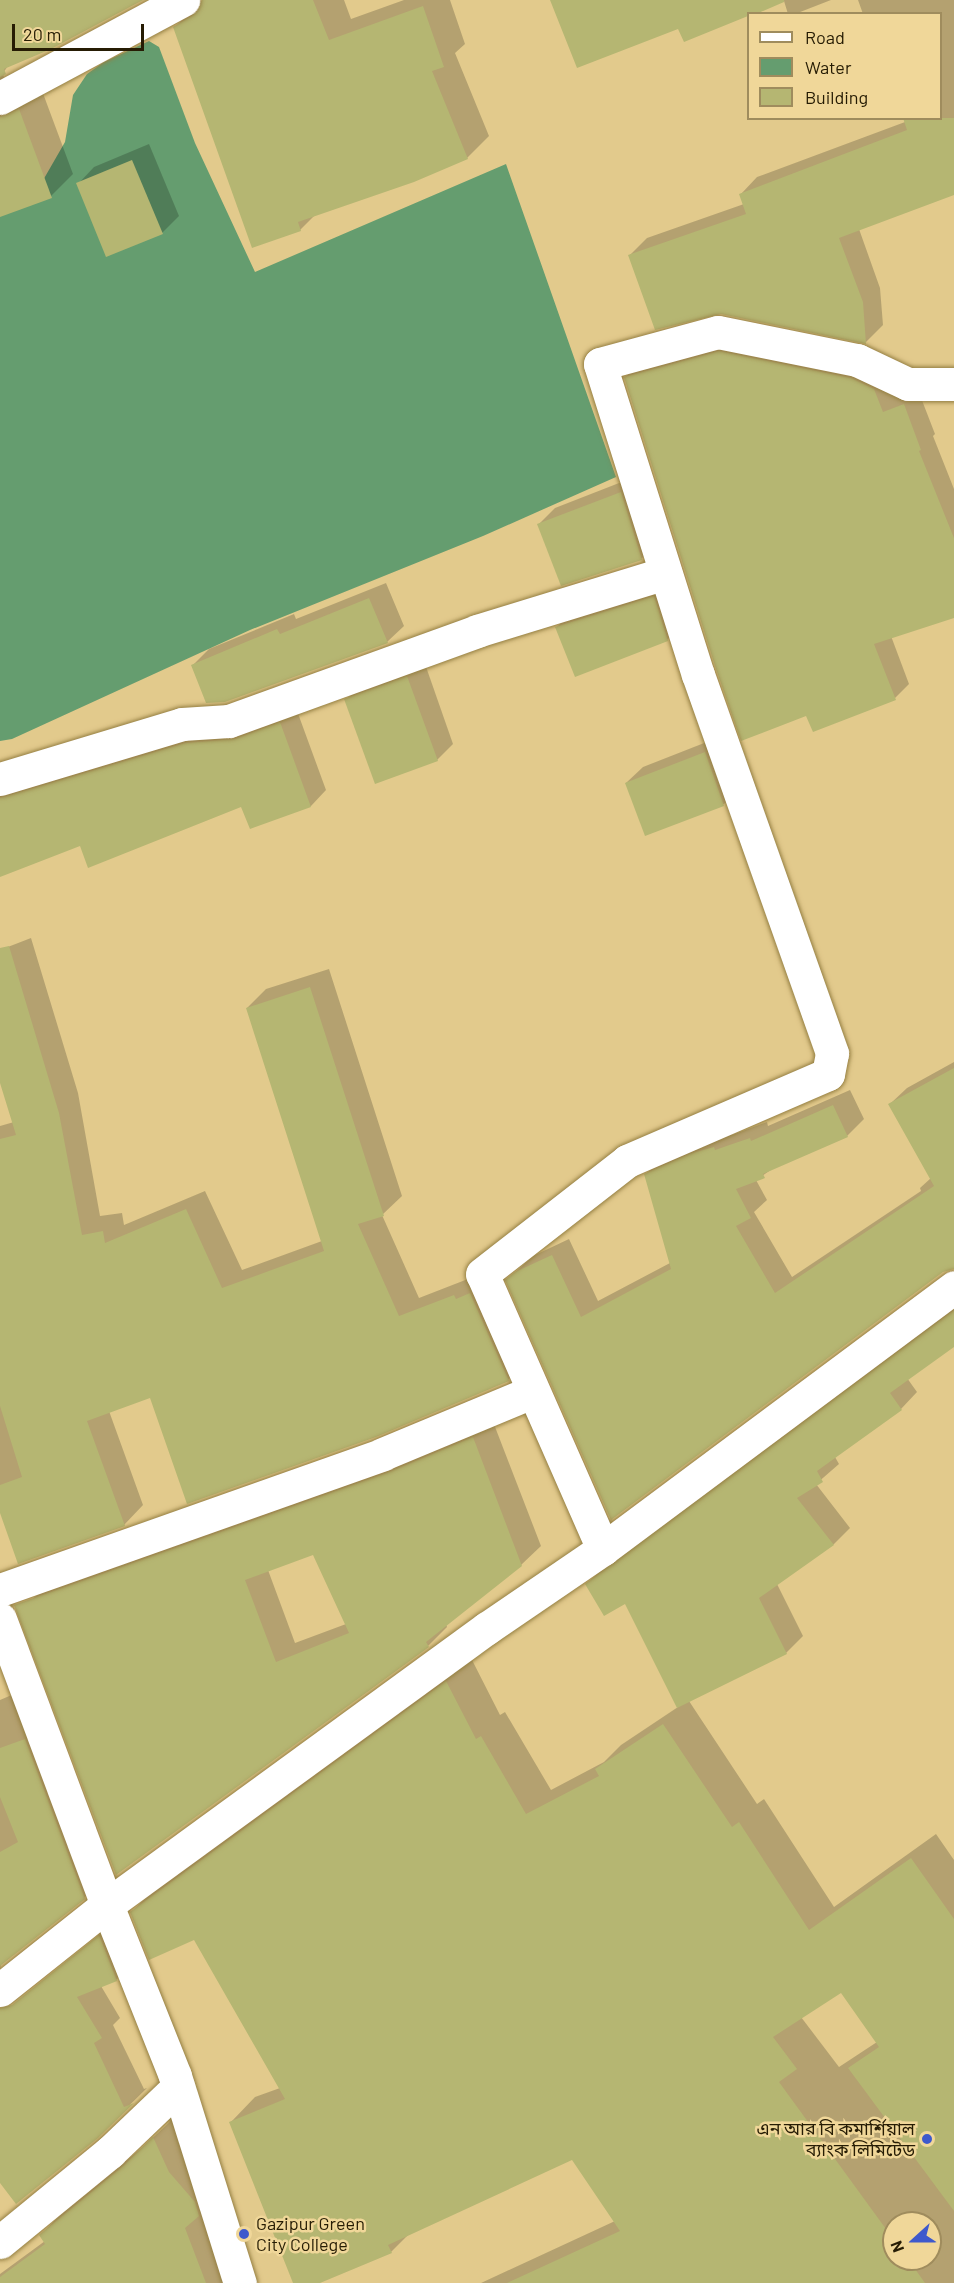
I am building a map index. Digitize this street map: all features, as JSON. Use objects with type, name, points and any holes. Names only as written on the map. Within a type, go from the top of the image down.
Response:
[{"type":"street","points":[[0,98],[183,0]]},
{"type":"street","points":[[603,1549],[482,1274],[627,1161],[828,1074],[832,1053],[706,697],[600,364],[718,332],[856,360],[908,384],[954,384]]},
{"type":"street","points":[[0,779],[182,724],[229,721],[477,631],[665,573]]},
{"type":"street","points":[[0,1990],[107,1905],[487,1628],[603,1549],[954,1287]]},
{"type":"street","points":[[0,1590],[382,1454],[532,1392]]},
{"type":"street","points":[[0,1619],[107,1905],[178,2086],[240,2283]]},
{"type":"street","points":[[0,2242],[110,2152],[178,2086]]},
{"type":"water","points":[[149,41],[159,47],[195,143],[255,272],[506,164],[616,477],[483,536],[250,630],[12,739],[0,741],[0,201],[42,182],[65,142],[73,95],[87,74],[104,62]]},
{"type":"building","points":[[0,0],[143,0],[51,49],[4,69],[6,74],[0,77]]},
{"type":"building","points":[[202,0],[313,0],[329,40],[423,6],[444,67],[432,71],[468,159],[414,182],[298,222],[301,231],[252,248],[173,27],[192,16],[199,9]]},
{"type":"building","points":[[550,0],[784,0],[761,12],[747,12],[747,16],[684,42],[678,29],[577,68]]},
{"type":"building","points":[[19,109],[52,198],[0,217],[0,117]]},
{"type":"building","points":[[954,118],[954,195],[839,238],[863,302],[866,344],[721,314],[655,330],[628,255],[746,214],[739,194],[907,130],[904,120]]},
{"type":"building","points":[[132,160],[163,234],[106,257],[76,183]]},
{"type":"building","points":[[719,351],[851,378],[874,389],[883,412],[904,404],[921,450],[919,451],[954,538],[954,618],[874,644],[896,700],[813,732],[806,716],[741,741],[624,377]]},
{"type":"building","points":[[621,492],[642,560],[561,586],[537,524]]},
{"type":"building","points":[[654,596],[668,641],[575,677],[555,627]]},
{"type":"building","points":[[369,598],[388,643],[225,702],[206,703],[191,665],[277,629],[280,634]]},
{"type":"building","points":[[407,676],[438,761],[375,784],[344,699]]},
{"type":"building","points":[[280,722],[311,807],[250,829],[241,807],[88,868],[80,846],[0,877],[0,798],[185,743],[235,739]]},
{"type":"building","points":[[705,752],[724,806],[645,836],[625,783]]},
{"type":"building","points":[[9,946],[59,1113],[82,1235],[103,1231],[105,1243],[186,1209],[222,1288],[324,1251],[246,1008],[310,987],[384,1216],[358,1224],[399,1316],[454,1295],[456,1299],[470,1293],[509,1381],[376,1437],[187,1504],[150,1398],[87,1421],[125,1526],[18,1564],[0,1513],[0,1485],[22,1477],[0,1406],[0,1139],[16,1135],[0,1083],[0,948]]},
{"type":"building","points":[[954,1068],[954,1269],[943,1272],[611,1520],[505,1280],[515,1272],[552,1255],[581,1317],[671,1269],[644,1174],[689,1154],[714,1147],[715,1150],[750,1138],[751,1141],[833,1105],[848,1137],[763,1174],[765,1178],[736,1189],[751,1218],[736,1226],[775,1293],[934,1186],[888,1104]]},
{"type":"building","points":[[954,1310],[954,1347],[890,1393],[902,1410],[817,1471],[823,1482],[797,1498],[834,1545],[759,1598],[787,1654],[677,1708],[625,1604],[604,1616],[585,1584]]},
{"type":"building","points":[[473,1437],[522,1566],[426,1642],[429,1647],[116,1875],[14,1605],[389,1472]],"holes":[[[313,1555],[349,1633],[276,1662],[245,1580]]]},
{"type":"building","points":[[446,1681],[476,1739],[481,1736],[526,1814],[599,1776],[595,1769],[663,1724],[732,1827],[739,1822],[809,1930],[911,1858],[954,1919],[954,2211],[848,2068],[879,2047],[841,1993],[773,2037],[797,2069],[779,2082],[882,2224],[882,2271],[916,2271],[925,2283],[507,2283],[620,2231],[572,2160],[388,2245],[392,2253],[320,2283],[293,2283],[229,2122],[285,2099],[194,1940],[149,1960],[130,1912]]},
{"type":"building","points":[[25,1739],[85,1899],[0,1966],[0,1852],[18,1842],[0,1797],[0,1748]]},
{"type":"building","points":[[99,1935],[117,1981],[77,1997],[102,2038],[94,2043],[124,2107],[134,2103],[98,2138],[16,2204],[0,2183],[0,2008],[12,2005]]},
{"type":"building","points":[[153,2137],[169,2172],[195,2202],[199,2216],[185,2228],[206,2283],[0,2283],[0,2277],[45,2244],[39,2235],[122,2167]]},
{"type":"place","name":"এন আর বি কমার্শিয়াল ব্যাংক লিমিটেড","points":[[927,2139]]},
{"type":"place","name":"Gazipur Green City College","points":[[244,2234]]}]
